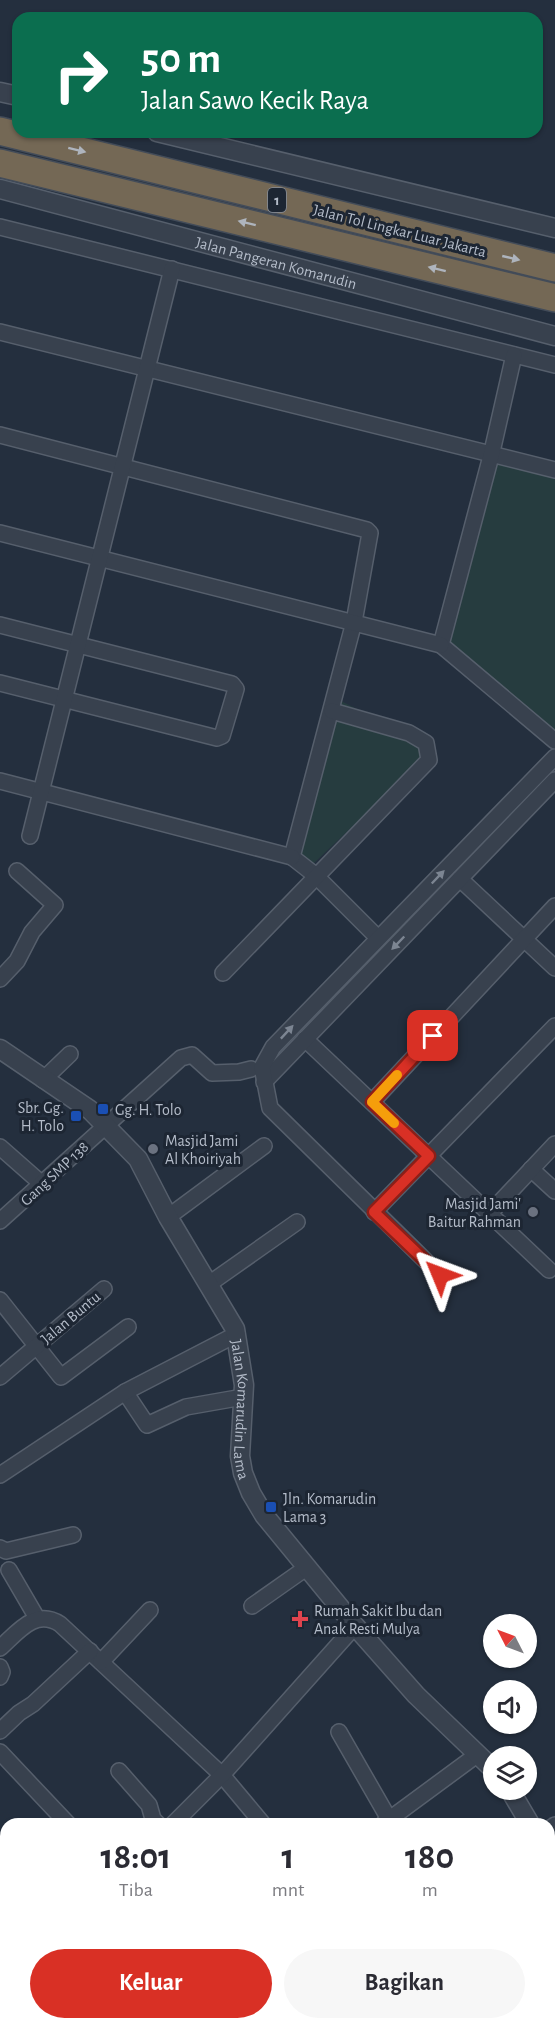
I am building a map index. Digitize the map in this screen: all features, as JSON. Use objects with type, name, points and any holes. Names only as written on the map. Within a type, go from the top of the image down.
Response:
[{"type":"highway","name":"Jalan Tol Lingkar Luar Jakarta","points":[[28,138],[555,268]]},
{"type":"highway","name":"Jalan Tol Lingkar Luar Jakarta","points":[[0,163],[555,298]]},
{"type":"street","points":[[182,138],[555,228]]},
{"type":"street","name":"Jalan Pangeran Komarudin","points":[[0,189],[555,336]]},
{"type":"street","points":[[0,227],[555,365]]},
{"type":"street","points":[[30,836],[172,270]]},
{"type":"street","points":[[0,332],[148,367],[491,456],[555,470]]},
{"type":"street","points":[[441,645],[491,456],[514,355]]},
{"type":"street","points":[[0,435],[367,530],[371,537],[354,622],[292,857]]},
{"type":"street","points":[[0,533],[441,645],[555,741]]},
{"type":"street","points":[[0,625],[232,684],[236,688],[222,736],[219,738],[0,683]]},
{"type":"street","points":[[223,973],[431,757],[426,743],[409,733],[332,711]]},
{"type":"street","points":[[440,1275],[270,1108],[262,1067],[267,1054],[377,937],[555,757]]},
{"type":"street","points":[[264,1082],[555,780]]},
{"type":"street","points":[[0,781],[292,857],[315,875],[377,937]]},
{"type":"street","points":[[501,813],[512,825]]},
{"type":"street","points":[[0,979],[17,961],[32,932],[55,905],[17,872]]},
{"type":"street","points":[[460,879],[555,968]]},
{"type":"street","points":[[372,1102],[555,906]]},
{"type":"street","points":[[408,908],[420,920]]},
{"type":"street","points":[[374,1212],[555,1026]]},
{"type":"street","points":[[305,1039],[549,1270]]},
{"type":"street","name":"Jalan Komarudin Lama","points":[[0,1049],[107,1125],[138,1159],[168,1217],[237,1334],[242,1362],[243,1397],[240,1456],[250,1493],[264,1515],[355,1626],[416,1695],[483,1759]]},
{"type":"street","points":[[43,1080],[70,1054]]},
{"type":"street","name":"Gang SMP 138","points":[[0,1221],[160,1074],[188,1054],[194,1056],[212,1073],[239,1072],[250,1069]]},
{"type":"street","points":[[489,1214],[555,1144]]},
{"type":"street","points":[[168,1217],[264,1146]]},
{"type":"street","points":[[0,1147],[42,1184]]},
{"type":"street","points":[[531,1169],[555,1191]]},
{"type":"street","points":[[209,1284],[297,1222]]},
{"type":"street","name":"Jalan Buntu","points":[[0,1377],[104,1288]]},
{"type":"street","points":[[0,1300],[62,1377],[128,1327]]},
{"type":"street","points":[[0,1474],[125,1392],[237,1334]]},
{"type":"street","points":[[125,1392],[147,1425],[186,1407],[243,1397]]},
{"type":"street","points":[[0,1548],[6,1551],[73,1535]]},
{"type":"street","points":[[252,1606],[306,1568]]},
{"type":"street","points":[[9,1570],[38,1618]]},
{"type":"street","points":[[101,1662],[150,1610]]},
{"type":"street","points":[[0,1648],[38,1618],[49,1617],[90,1651],[222,1775],[258,1818]]},
{"type":"street","points":[[179,1818],[222,1775],[355,1626]]},
{"type":"street","points":[[0,1731],[90,1651]]},
{"type":"street","points":[[0,1667],[2,1672],[0,1677]]},
{"type":"street","points":[[339,1732],[384,1818]]},
{"type":"street","points":[[0,1752],[62,1818]]},
{"type":"street","points":[[391,1818],[478,1754]]},
{"type":"street","points":[[119,1771],[149,1805],[153,1818]]},
{"type":"street","points":[[516,1800],[526,1818]]},
{"type":"green space","points":[[491,456],[555,470],[555,741],[441,645]]},
{"type":"green space","points":[[339,700],[409,735],[428,755],[314,863],[298,867],[296,852]]},
{"type":"slow traffic","points":[[394,1123],[372,1102],[397,1075]]},
{"type":"place","name":"Gg. H. Tolo","points":[[103,1109]]},
{"type":"place","name":"Sbr. Gg. H. Tolo","points":[[76,1116]]},
{"type":"place","name":"Masjid Jami Al Khoiriyah","points":[[153,1149]]},
{"type":"place","name":"Masjid Jami' Baitur Rahman","points":[[533,1212]]},
{"type":"place","name":"Jln. Komarudin Lama 3","points":[[271,1507]]},
{"type":"place","name":"Rumah Sakit Ibu dan Anak Resti Mulya","points":[[300,1619]]},
{"type":"route","points":[[433,1036],[372,1102],[429,1156],[374,1212],[440,1275]]}]
